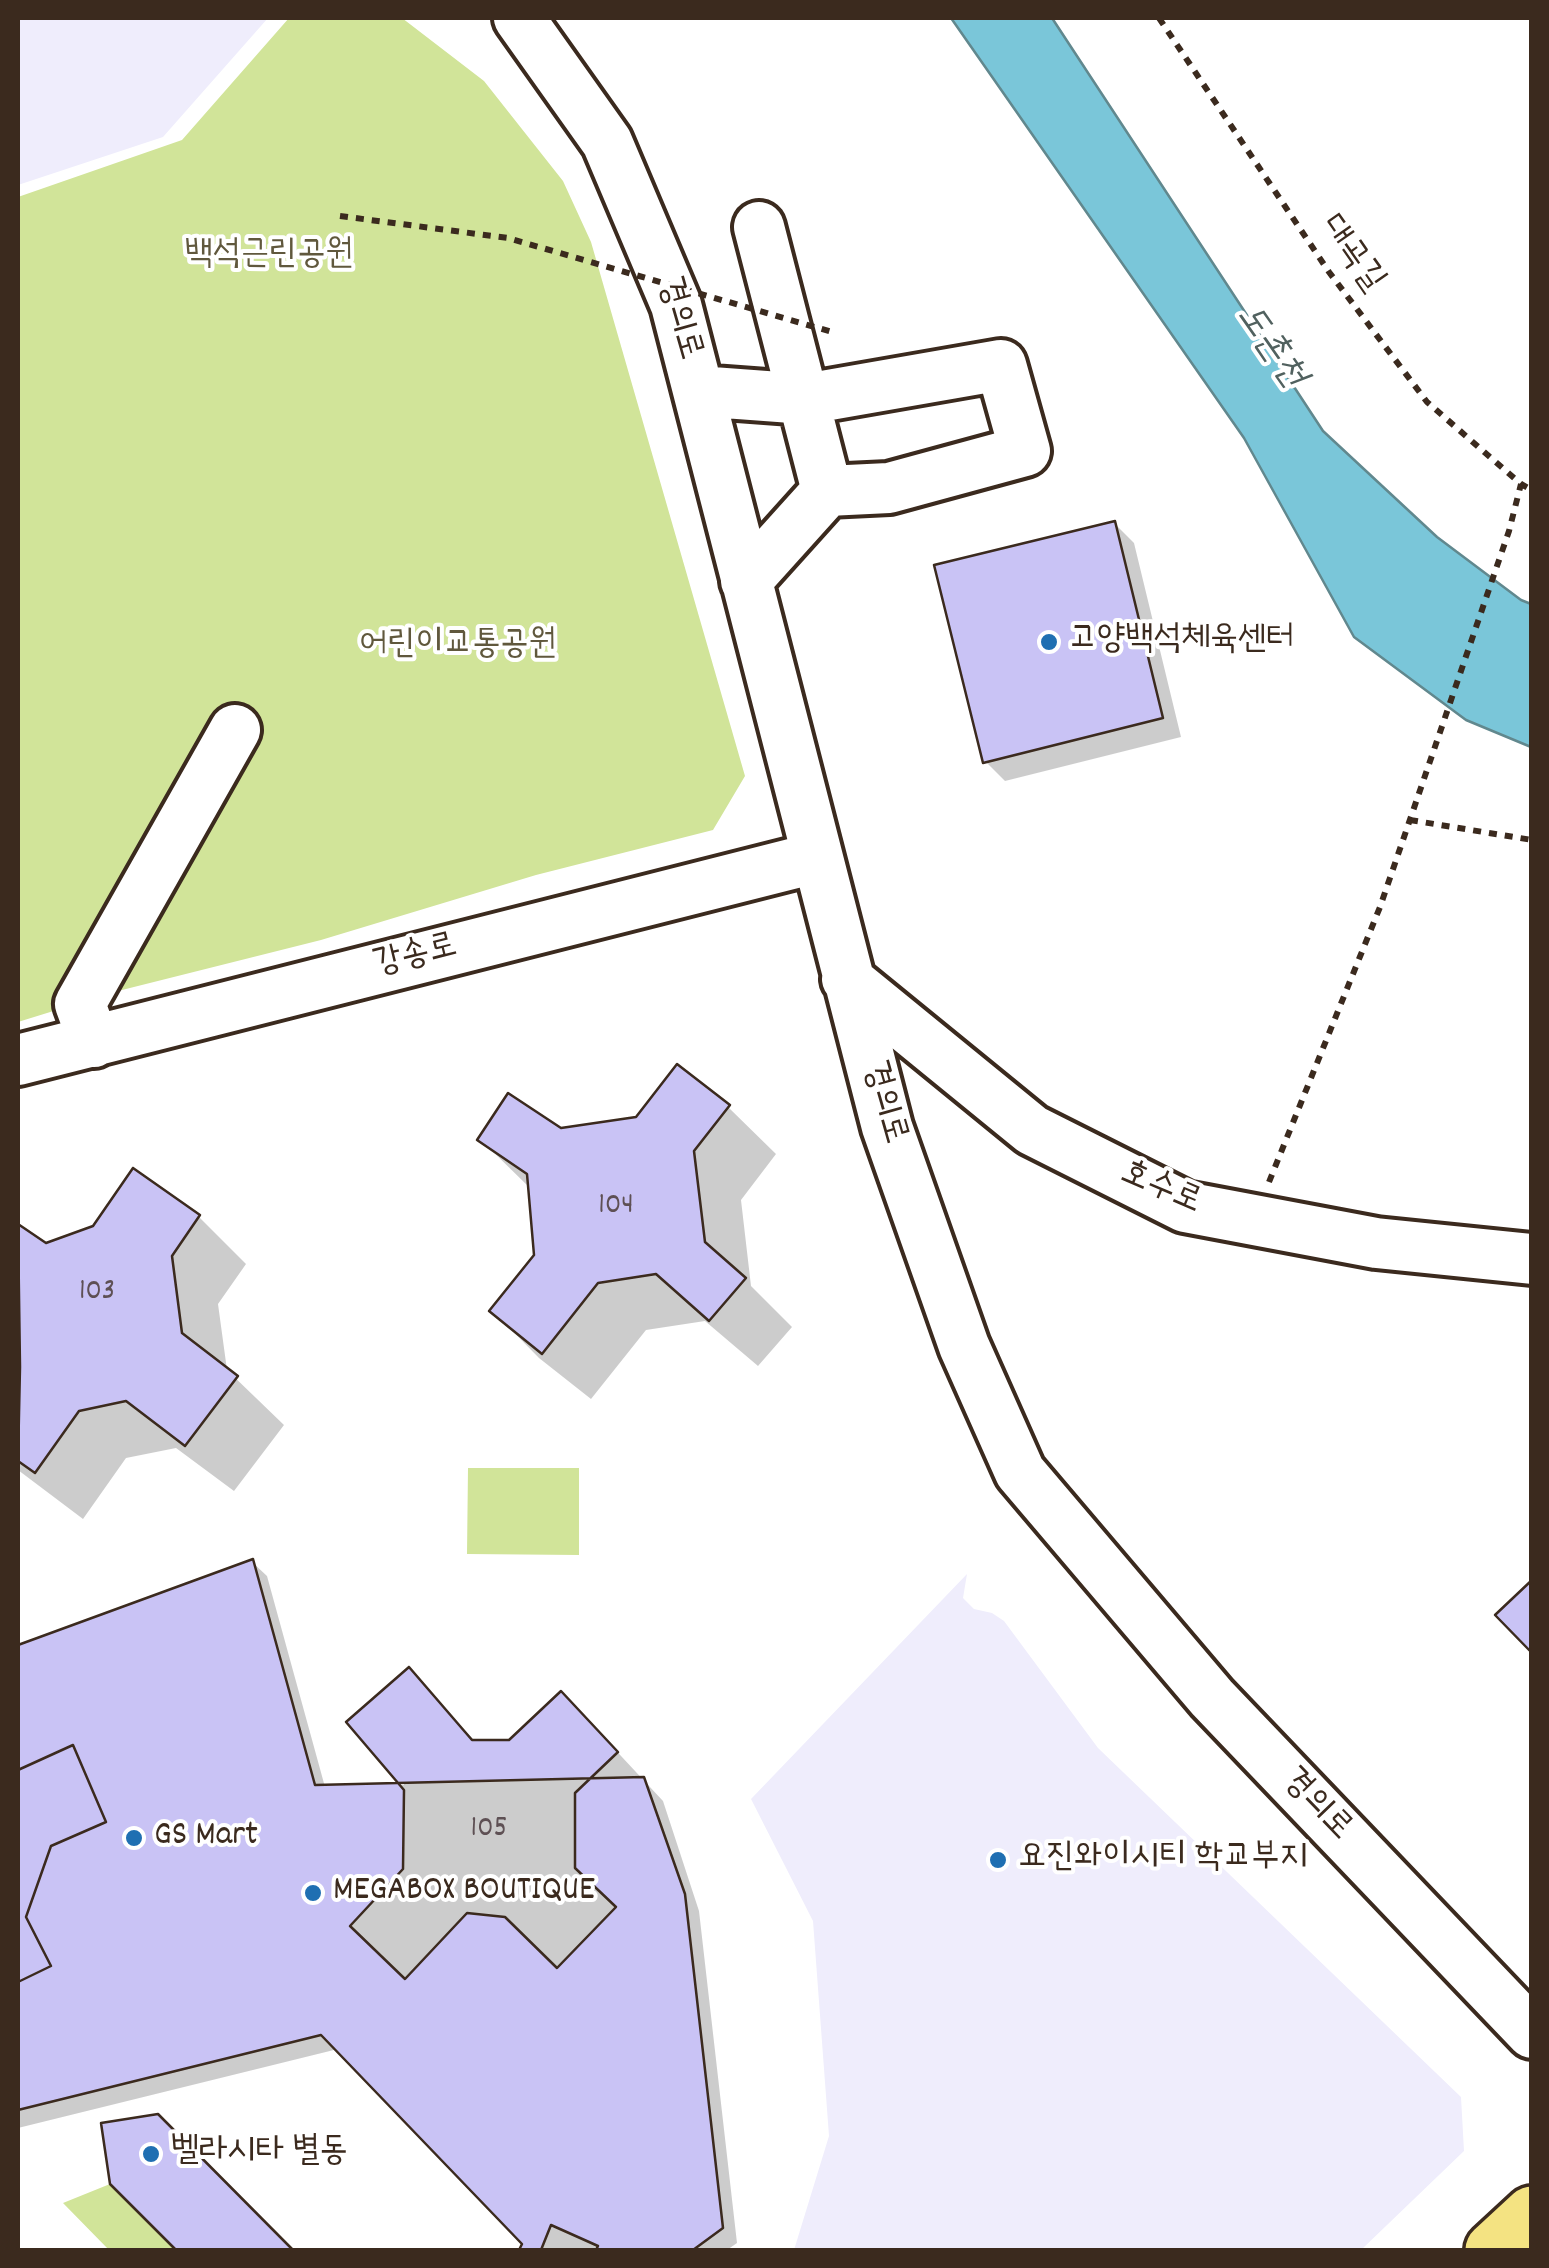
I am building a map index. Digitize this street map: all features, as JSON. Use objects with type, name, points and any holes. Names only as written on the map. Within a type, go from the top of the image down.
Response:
[{"type":"main road","points":[[1493,2250],[1532,2214]]},
{"type":"street","name":"경의로","points":[[519,18],[608,142],[676,305],[887,1128],[964,1346],[1020,1472],[1212,1698],[1532,2032]]},
{"type":"street","points":[[759,226],[808,325],[806,399],[828,491]]},
{"type":"street","points":[[698,391],[806,399],[1001,365],[1025,451],[888,488],[828,491],[746,582]]},
{"type":"street","points":[[94,1042],[80,1004],[234,730]]},
{"type":"street","name":"강송로","points":[[18,1060],[815,858]]},
{"type":"street","name":"호수로","points":[[847,979],[1032,1130],[1185,1207],[1376,1243],[1532,1259]]},
{"type":"path","name":"대곡길","points":[[1163,18],[1329,272],[1427,402],[1532,490]]},
{"type":"path","points":[[340,216],[508,238],[808,325]]},
{"type":"path","points":[[1253,1220],[1380,906],[1509,531],[1521,484]]},
{"type":"path","points":[[1410,820],[1532,840]]},
{"type":"shaded area","points":[[18,18],[268,18],[163,137],[18,185]]},
{"type":"shaded area","name":"요진와이시티 학교부지","points":[[967,1574],[963,1598],[974,1609],[1004,1621],[1098,1748],[1461,2097],[1464,2151],[1361,2250],[794,2250],[829,2136],[813,1921],[751,1799]]},
{"type":"green space","name":"어린이교통공원","points":[[289,18],[402,18],[484,81],[563,181],[591,242],[745,776],[713,830],[536,875],[321,940],[118,991],[18,1022],[18,197],[182,140]]},
{"type":"green space","points":[[468,1468],[579,1468],[579,1555],[467,1554]]},
{"type":"green space","points":[[110,2184],[176,2250],[109,2250],[63,2203]]},
{"type":"water","name":"도촌천","points":[[951,18],[1052,18],[1323,431],[1437,537],[1531,604],[1531,747],[1466,720],[1354,637],[1244,438]]},
{"type":"building","name":"고양백석체육센터","points":[[1115,521],[1163,718],[983,763],[934,565]]},
{"type":"building","points":[[677,1064],[730,1105],[694,1151],[705,1242],[746,1278],[709,1321],[656,1274],[598,1283],[542,1354],[489,1311],[534,1255],[527,1174],[477,1140],[508,1093],[561,1128],[636,1117]]},
{"type":"building","points":[[133,1168],[200,1215],[172,1256],[182,1333],[238,1376],[185,1446],[126,1401],[79,1411],[35,1473],[18,1461],[18,1224],[46,1243],[93,1226]]},
{"type":"building","points":[[253,1559],[315,1785],[644,1777],[685,1894],[723,2228],[693,2250],[519,2250],[522,2244],[321,2035],[18,2110],[18,1982],[51,1966],[26,1917],[51,1846],[106,1822],[73,1745],[18,1770],[18,1645]]},
{"type":"building","points":[[1532,1580],[1532,1653],[1495,1615]]},
{"type":"building","points":[[409,1667],[472,1740],[509,1740],[561,1691],[618,1752],[575,1793],[575,1868],[616,1907],[557,1968],[505,1917],[467,1913],[405,1979],[350,1926],[403,1869],[404,1790],[346,1722]]},
{"type":"building","points":[[73,1745],[106,1822],[51,1846],[26,1917],[51,1966],[18,1982],[18,1770]]},
{"type":"building","name":"벨라시타 별동","points":[[158,2114],[293,2250],[176,2250],[110,2184],[101,2123]]},
{"type":"building","points":[[551,2225],[598,2246],[596,2250],[541,2250]]},
{"type":"place","name":"고양백석체육센터","points":[[1049,642]]},
{"type":"place","name":"GS Mart","points":[[134,1838]]},
{"type":"place","name":"요진와이시티 학교부지","points":[[998,1860]]},
{"type":"place","name":"MEGABOX BOUTIQUE","points":[[313,1893]]},
{"type":"place","name":"벨라시타 별동","points":[[151,2154]]},
{"type":"park label","name":"백석근린공원","points":[[269,257]]}]
